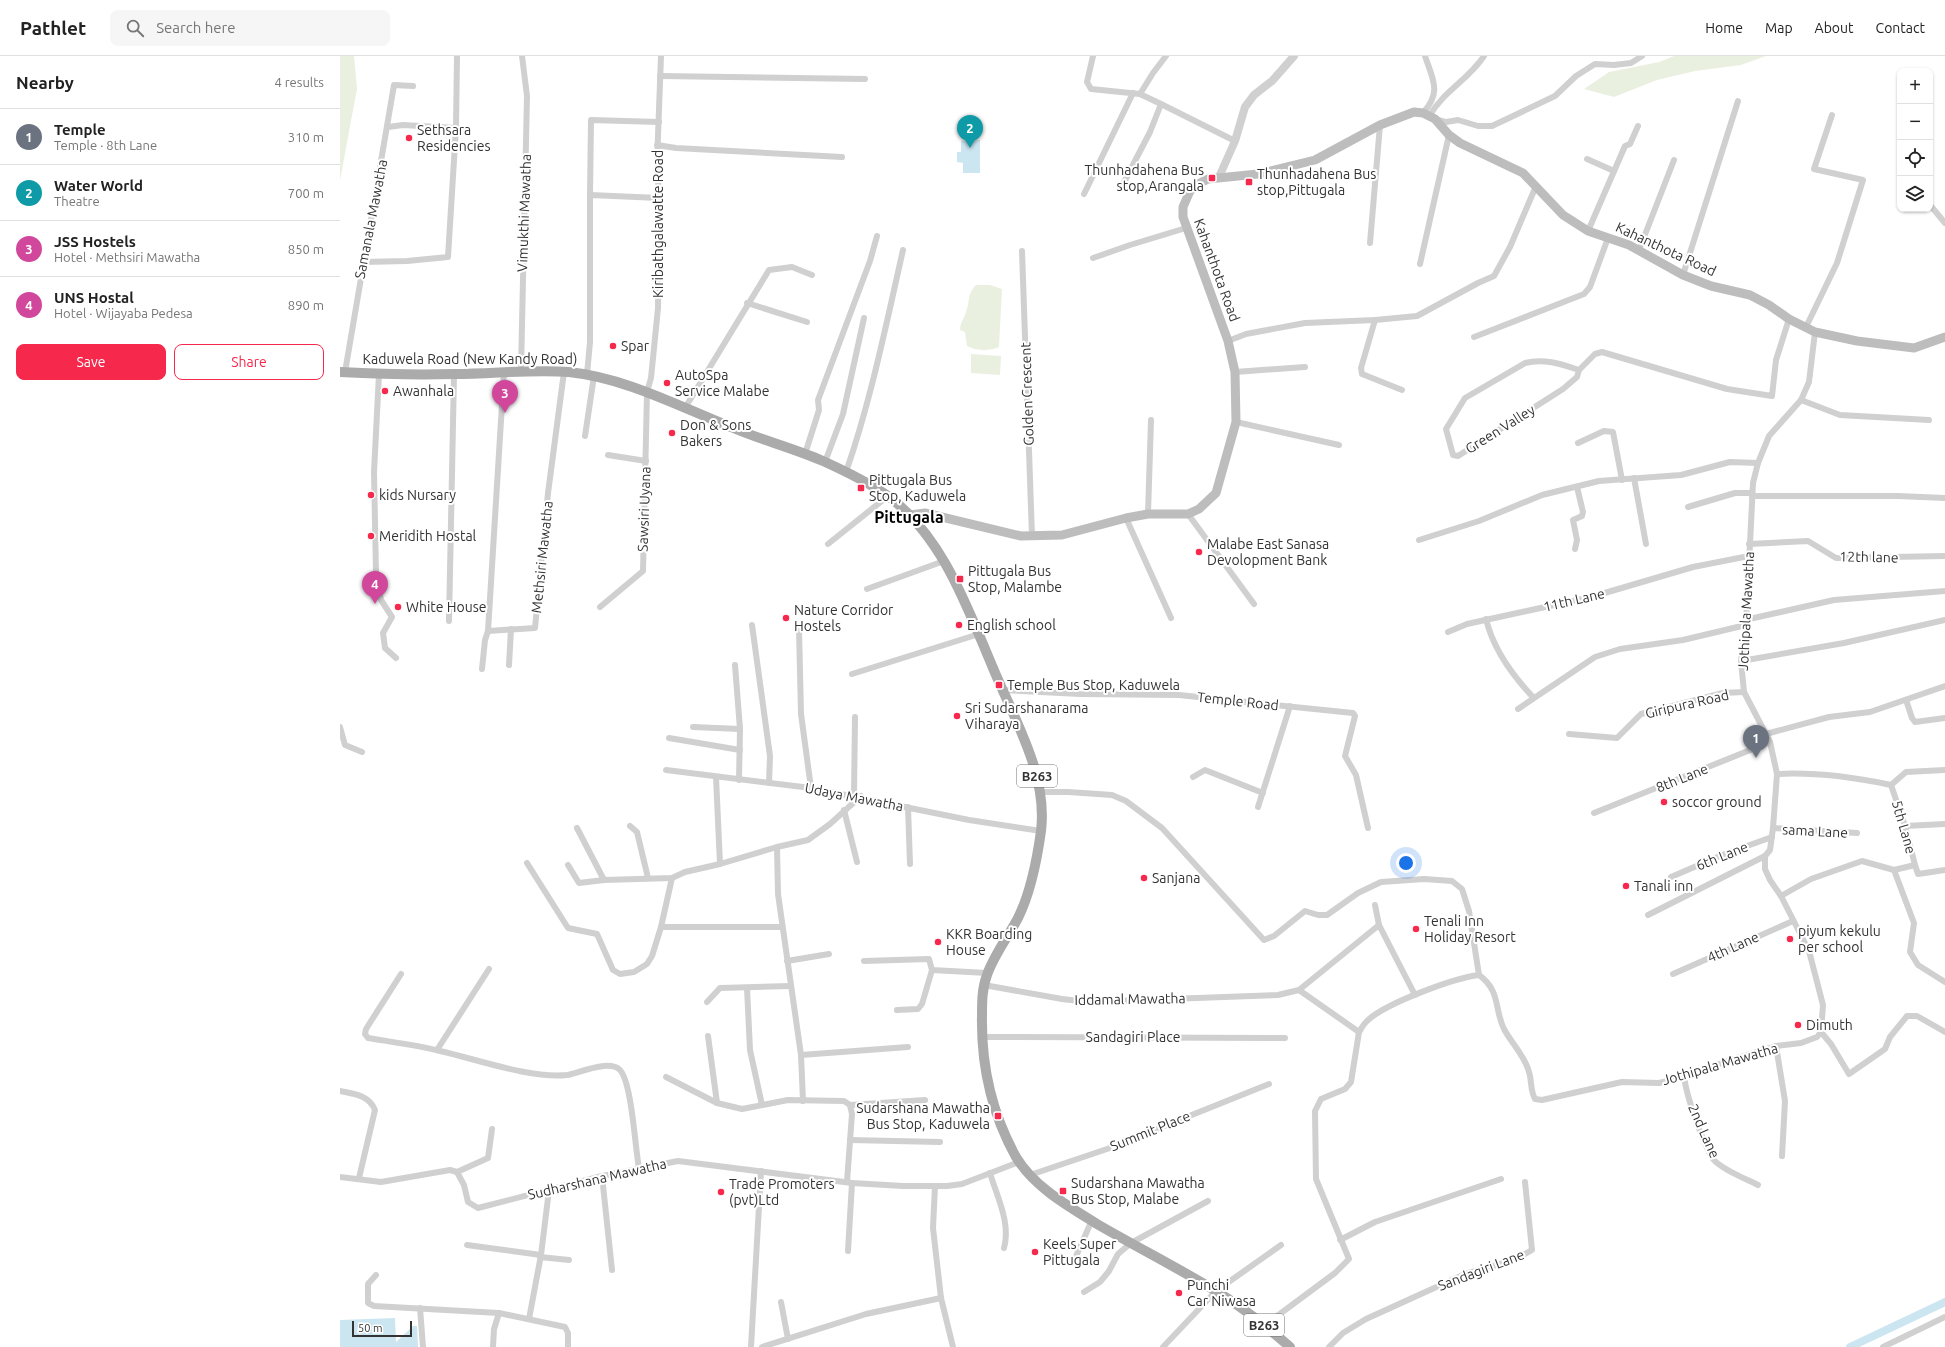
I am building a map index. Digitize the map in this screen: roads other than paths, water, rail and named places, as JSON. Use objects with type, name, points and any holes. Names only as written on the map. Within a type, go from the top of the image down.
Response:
[{"type":"main road","name":"Kahanthota Road","points":[[1188,514],[1199,509],[1216,493],[1236,422],[1235,372],[1228,341],[1182,217],[1183,208],[1190,191],[1196,185],[1208,178],[1258,174],[1315,160],[1380,125],[1414,112],[1429,115],[1449,135],[1460,143],[1523,173],[1563,215],[1588,231],[1629,245],[1683,275],[1711,286],[1750,295],[1769,305],[1789,320],[1815,332],[1857,341],[1914,348],[1945,336]]},
{"type":"main road","name":"Kaduwela Road (New Kandy Road)","points":[[342,372],[379,374],[454,374],[521,371],[564,372],[591,375],[648,392],[734,429],[825,462],[888,496],[910,515],[931,540],[944,561],[979,634],[1027,747],[1041,792],[1041,831],[1031,881],[1020,913],[987,973],[982,995],[981,1037],[987,1081],[1010,1145],[1019,1162],[1030,1175],[1056,1197],[1131,1243],[1216,1291],[1265,1325],[1290,1347]]},
{"type":"main road","points":[[910,515],[925,514],[1021,536],[1032,536],[1062,535],[1126,518],[1148,514],[1188,514]]},
{"type":"street","points":[[363,262],[448,258],[456,128],[457,56]]},
{"type":"street","name":"Vimukthi Mawatha","points":[[521,371],[527,96],[522,56]]},
{"type":"street","name":"Kiribathgalawatte Road","points":[[648,392],[651,378],[658,308],[659,198],[657,145],[661,56]]},
{"type":"street","points":[[1093,56],[1088,82],[1091,89],[1140,94],[1235,140]]},
{"type":"street","points":[[1140,94],[1166,56]]},
{"type":"street","points":[[1219,177],[1235,140],[1245,107],[1254,94],[1272,81],[1294,56]]},
{"type":"street","points":[[1425,56],[1435,87],[1429,115]]},
{"type":"street","points":[[1429,115],[1434,107],[1469,75],[1484,56]]},
{"type":"street","points":[[1429,115],[1446,122],[1458,120],[1478,126],[1492,126],[1556,96],[1576,76],[1595,64],[1614,65],[1630,63],[1642,56]]},
{"type":"street","points":[[660,76],[865,79]]},
{"type":"street","name":"Samanala Mawatha","points":[[342,372],[388,127],[394,85],[413,86]]},
{"type":"street","points":[[1084,194],[1133,93]]},
{"type":"street","points":[[1683,275],[1738,101]]},
{"type":"street","points":[[1122,188],[1150,132],[1161,104]]},
{"type":"street","points":[[1806,327],[1837,263],[1864,180],[1814,169],[1832,115]]},
{"type":"street","points":[[585,436],[591,375],[591,120],[659,122]]},
{"type":"street","points":[[388,127],[403,125],[456,128]]},
{"type":"street","points":[[1370,243],[1380,125]]},
{"type":"street","points":[[1588,231],[1625,146],[1630,144],[1638,126]]},
{"type":"street","points":[[1420,264],[1449,135]]},
{"type":"street","points":[[657,145],[676,148],[842,157]]},
{"type":"street","points":[[1586,159],[1614,171]]},
{"type":"street","points":[[1639,250],[1674,160]]},
{"type":"street","points":[[1228,341],[1246,334],[1305,323],[1375,320],[1417,316],[1494,276],[1510,247],[1536,186]]},
{"type":"street","points":[[590,195],[659,198]]},
{"type":"street","points":[[1933,208],[1945,222]]},
{"type":"street","points":[[1093,258],[1186,228]]},
{"type":"street","points":[[805,454],[820,410],[818,400],[870,261],[876,236]]},
{"type":"street","points":[[1474,337],[1584,294],[1590,287],[1608,238]]},
{"type":"street","points":[[846,472],[858,437],[883,340],[903,250]]},
{"type":"street","name":"Golden Crescent","points":[[1022,251],[1032,536]]},
{"type":"street","points":[[685,408],[747,303],[769,270],[792,267],[812,275]]},
{"type":"street","points":[[747,303],[807,322]]},
{"type":"street","points":[[825,462],[843,414],[864,318]]},
{"type":"street","points":[[1375,320],[1361,368],[1362,374],[1402,390]]},
{"type":"street","name":"Green Valley","points":[[1579,370],[1554,362],[1532,361],[1525,363],[1464,398],[1446,429],[1453,455],[1458,456],[1545,401],[1571,383],[1577,377],[1579,370],[1595,354],[1602,352],[1727,389],[1772,396],[1776,360],[1789,320]]},
{"type":"street","name":"Jothipala Mawatha","points":[[1479,975],[1487,981],[1492,989],[1497,1001],[1504,1028],[1523,1056],[1529,1072],[1531,1092],[1535,1099],[1542,1100],[1622,1082],[1659,1083],[1684,1077],[1730,1060],[1776,1046],[1801,1043],[1817,1037],[1822,1032],[1823,1005],[1809,951],[1781,896],[1770,880],[1765,869],[1766,856],[1770,850],[1772,837],[1777,774],[1770,742],[1744,692],[1741,661],[1746,622],[1752,495],[1758,463],[1769,436],[1801,400],[1809,382],[1815,332]]},
{"type":"street","points":[[1235,372],[1305,367]]},
{"type":"street","points":[[482,669],[485,640],[488,631],[504,372]]},
{"type":"street","name":"Methsiri Mawatha","points":[[488,631],[535,628],[548,493],[564,372]]},
{"type":"street","points":[[379,374],[374,472],[376,573],[381,600],[392,616],[383,633],[385,648],[396,658]]},
{"type":"street","points":[[449,622],[454,374]]},
{"type":"street","name":"Sawsiri Uyana","points":[[600,607],[642,571],[648,392]]},
{"type":"street","points":[[1801,400],[1840,416],[1929,420]]},
{"type":"street","points":[[1148,514],[1151,420]]},
{"type":"street","points":[[1236,422],[1339,445]]},
{"type":"street","points":[[1578,443],[1604,431],[1613,432],[1622,480]]},
{"type":"street","points":[[608,455],[646,461]]},
{"type":"street","points":[[1419,540],[1479,521],[1542,495],[1599,481],[1682,475],[1730,462],[1758,463]]},
{"type":"street","points":[[1634,478],[1646,544]]},
{"type":"street","points":[[1575,548],[1577,540],[1573,520],[1582,516],[1583,512],[1577,486]]},
{"type":"street","points":[[1688,507],[1734,493],[1752,495],[1898,496],[1945,498]]},
{"type":"street","points":[[828,544],[888,496]]},
{"type":"street","points":[[1188,514],[1254,604]]},
{"type":"street","points":[[1126,518],[1171,618]]},
{"type":"street","name":"12th lane","points":[[1749,544],[1808,541],[1836,558],[1945,556]]},
{"type":"street","name":"11th Lane","points":[[1448,632],[1467,624],[1486,619],[1591,597],[1693,566],[1749,556]]},
{"type":"street","points":[[868,589],[944,561]]},
{"type":"street","points":[[1518,709],[1533,697],[1596,657],[1620,649],[1684,640],[1746,622],[1834,600],[1945,591]]},
{"type":"street","points":[[1486,619],[1494,641],[1512,670],[1533,697]]},
{"type":"street","points":[[1741,661],[1844,643],[1945,620]]},
{"type":"street","points":[[752,625],[770,756],[769,783]]},
{"type":"street","points":[[509,665],[511,629]]},
{"type":"street","points":[[799,629],[801,714],[811,788]]},
{"type":"street","points":[[852,674],[979,634]]},
{"type":"street","points":[[735,665],[740,729],[738,780]]},
{"type":"street","points":[[1766,734],[1829,717],[1870,712],[1945,686]]},
{"type":"street","name":"Temple Road","points":[[1002,690],[1080,694],[1179,695],[1353,713],[1355,716],[1345,756],[1356,775],[1368,828]]},
{"type":"street","name":"Giripura Road","points":[[1569,734],[1617,738],[1641,714],[1723,693],[1744,692]]},
{"type":"street","points":[[1906,700],[1912,718],[1915,722],[1945,718]]},
{"type":"street","points":[[1258,807],[1290,706]]},
{"type":"street","points":[[568,865],[579,883],[604,880],[672,878],[685,872],[808,840],[830,824],[857,796],[855,716]]},
{"type":"street","points":[[693,727],[740,729]]},
{"type":"street","points":[[340,728],[345,745],[362,752]]},
{"type":"street","points":[[669,738],[740,750]]},
{"type":"street","name":"8th Lane","points":[[1594,813],[1770,742]]},
{"type":"street","name":"Udaya Mawatha","points":[[666,770],[811,788],[857,796],[969,820],[1041,831]]},
{"type":"street","points":[[1193,777],[1205,770],[1263,793]]},
{"type":"street","points":[[1891,785],[1906,772],[1945,770]]},
{"type":"street","name":"5th Lane","points":[[1777,774],[1801,773],[1854,777],[1891,785],[1905,826],[1914,865],[1894,870],[1862,861],[1812,879],[1781,896]]},
{"type":"street","points":[[716,777],[720,864]]},
{"type":"street","points":[[1041,792],[1112,795],[1126,801],[1162,828],[1264,940],[1274,936],[1305,911],[1318,915],[1327,915],[1358,893],[1381,882],[1424,879],[1452,882],[1462,889],[1469,911],[1479,975],[1466,977],[1415,995],[1387,1008],[1366,1021],[1359,1032],[1351,1082],[1345,1089],[1321,1099],[1315,1111],[1316,1179],[1349,1259],[1335,1273],[1265,1325]]},
{"type":"street","points":[[908,807],[910,864]]},
{"type":"street","points":[[844,810],[857,862]]},
{"type":"street","points":[[1905,826],[1945,824]]},
{"type":"street","points":[[630,826],[637,832],[648,878]]},
{"type":"street","points":[[577,828],[604,880]]},
{"type":"street","name":"sama Lane","points":[[1773,828],[1857,833]]},
{"type":"street","name":"6th Lane","points":[[1671,877],[1722,855],[1772,837]]},
{"type":"street","points":[[777,847],[778,894],[801,1054],[803,1101]]},
{"type":"street","points":[[1648,915],[1766,856]]},
{"type":"street","points":[[527,863],[568,928],[597,934],[613,970],[620,974],[634,972],[647,964],[652,956],[661,928],[672,878]]},
{"type":"street","points":[[1914,865],[1918,874],[1945,870]]},
{"type":"street","points":[[1894,870],[1914,923],[1910,952],[1918,965],[1945,982]]},
{"type":"street","points":[[1375,905],[1379,925],[1415,995]]},
{"type":"street","name":"4th Lane","points":[[1673,974],[1793,921]]},
{"type":"street","points":[[1359,1032],[1299,990],[1379,925]]},
{"type":"street","points":[[661,928],[782,927]]},
{"type":"street","points":[[787,961],[829,954]]},
{"type":"street","points":[[864,960],[929,959],[932,970],[929,975],[922,1004],[918,1009],[897,1010]]},
{"type":"street","points":[[437,1050],[489,969]]},
{"type":"street","points":[[932,970],[987,973]]},
{"type":"street","points":[[401,974],[366,1029],[365,1034],[368,1038],[437,1050],[542,1075],[568,1075],[599,1066],[616,1068],[620,1071],[628,1089],[639,1168]]},
{"type":"street","name":"Iddamal Mawatha","points":[[984,985],[1062,999],[1088,1002],[1278,995],[1299,990]]},
{"type":"street","points":[[707,1002],[720,988],[791,986]]},
{"type":"street","points":[[747,988],[750,1050],[762,1105]]},
{"type":"street","points":[[1822,1032],[1849,1074],[1886,1049],[1890,1037],[1907,1016],[1917,1016],[1945,1032]]},
{"type":"street","points":[[708,1036],[717,1103]]},
{"type":"street","name":"Sandagiri Place","points":[[981,1037],[1285,1038]]},
{"type":"street","points":[[1776,1046],[1784,1101],[1782,1156]]},
{"type":"street","points":[[801,1054],[908,1047]]},
{"type":"street","points":[[666,1077],[717,1103],[742,1109],[788,1100],[844,1101],[850,1106],[852,1114],[850,1140],[848,1251]]},
{"type":"street","name":"2nd Lane","points":[[1684,1077],[1697,1122],[1714,1160],[1736,1174],[1758,1185]]},
{"type":"street","name":"Summit Place","points":[[1030,1175],[1107,1148],[1268,1084]]},
{"type":"street","points":[[340,1091],[367,1098],[372,1103],[375,1110],[359,1178]]},
{"type":"street","points":[[850,1106],[925,1100]]},
{"type":"street","points":[[340,1177],[359,1178],[381,1182],[450,1170],[457,1172],[488,1158],[492,1129]]},
{"type":"street","points":[[850,1140],[940,1142]]},
{"type":"street","name":"Sudharshana Mawatha","points":[[457,1172],[464,1185],[468,1202],[478,1208],[602,1176],[678,1161],[849,1182],[935,1186],[962,1184],[1019,1162]]},
{"type":"street","points":[[751,1347],[761,1171]]},
{"type":"street","points":[[990,1173],[1007,1227],[1007,1236],[1004,1248]]},
{"type":"street","points":[[602,1176],[612,1270]]},
{"type":"street","points":[[1340,1240],[1375,1222],[1501,1179]]},
{"type":"street","name":"Sandagiri Lane","points":[[1329,1347],[1343,1333],[1373,1315],[1465,1274],[1514,1260],[1532,1250],[1525,1182]]},
{"type":"street","points":[[935,1186],[933,1228],[940,1298],[953,1347]]},
{"type":"street","points":[[529,1319],[541,1256],[548,1190]]},
{"type":"street","points":[[1084,1292],[1100,1282],[1109,1271],[1118,1254],[1131,1243],[1208,1201]]},
{"type":"street","points":[[1073,1264],[1092,1220]]},
{"type":"street","points":[[467,1245],[569,1260]]},
{"type":"street","points":[[1163,1347],[1216,1291],[1281,1245]]},
{"type":"street","points":[[376,1275],[368,1284],[368,1303],[374,1306],[500,1313],[529,1319],[565,1327],[568,1333],[568,1347]]},
{"type":"street","points":[[762,1347],[866,1314],[940,1298]]},
{"type":"street","points":[[781,1302],[788,1339]]},
{"type":"street","points":[[420,1308],[423,1347]]},
{"type":"street","points":[[493,1347],[494,1329],[500,1313]]},
{"type":"street","points":[[1883,1347],[1945,1317]]},
{"type":"water","points":[[980,140],[980,173],[963,173],[963,163],[957,162],[957,152],[961,152],[961,141]]},
{"type":"water","points":[[395,1318],[396,1342],[413,1326],[417,1326],[418,1347],[340,1347],[340,1320]]},
{"type":"waterway","points":[[1850,1347],[1945,1302]]},
{"type":"place","name":"Sethsara Residencies","points":[[409,138]]},
{"type":"place","name":"Water World","points":[[970,148]]},
{"type":"place","name":"Thunhadahena Bus stop,Arangala","points":[[1212,178]]},
{"type":"place","name":"Thunhadahena Bus stop,Pittugala","points":[[1249,182]]},
{"type":"place","name":"Spar","points":[[613,346]]},
{"type":"place","name":"AutoSpa Service Malabe","points":[[667,383]]},
{"type":"place","name":"Awanhala","points":[[385,391]]},
{"type":"place","name":"JSS Hostels","points":[[505,413]]},
{"type":"place","name":"Don & Sons Bakers","points":[[672,433]]},
{"type":"place","name":"Pittugala Bus Stop, Kaduwela","points":[[861,488]]},
{"type":"place","name":"kids Nursary","points":[[371,495]]},
{"type":"place","name":"Meridith Hostal","points":[[371,536]]},
{"type":"place","name":"Malabe East Sanasa Devolopment Bank","points":[[1199,552]]},
{"type":"place","name":"Pittugala Bus Stop, Malambe","points":[[960,579]]},
{"type":"place","name":"UNS Hostal","points":[[375,604]]},
{"type":"place","name":"White House","points":[[398,607]]},
{"type":"place","name":"Nature Corridor Hostels","points":[[786,618]]},
{"type":"place","name":"English school","points":[[959,625]]},
{"type":"place","name":"Temple Bus Stop, Kaduwela","points":[[999,685]]},
{"type":"place","name":"Sri Sudarshanarama Viharaya","points":[[957,716]]},
{"type":"place","name":"Temple","points":[[1756,758]]},
{"type":"place","name":"soccor ground","points":[[1664,802]]},
{"type":"place","name":"Sanjana","points":[[1144,878]]},
{"type":"place","name":"Tanali inn","points":[[1626,886]]},
{"type":"place","name":"Tenali Inn Holiday Resort","points":[[1416,929]]},
{"type":"place","name":"piyum kekulu per school","points":[[1790,939]]},
{"type":"place","name":"KKR Boarding House","points":[[938,942]]},
{"type":"place","name":"Dimuth","points":[[1798,1025]]},
{"type":"place","name":"Sudarshana Mawatha Bus Stop, Kaduwela","points":[[998,1116]]},
{"type":"place","name":"Sudarshana Mawatha Bus Stop, Malabe","points":[[1063,1191]]},
{"type":"place","name":"Trade Promoters (pvt)Ltd","points":[[721,1192]]},
{"type":"place","name":"Keels Super Pittugala","points":[[1035,1252]]},
{"type":"place","name":"Punchi Car Niwasa","points":[[1179,1293]]},
{"type":"district","name":"Pittugala","points":[[909,517]]}]
